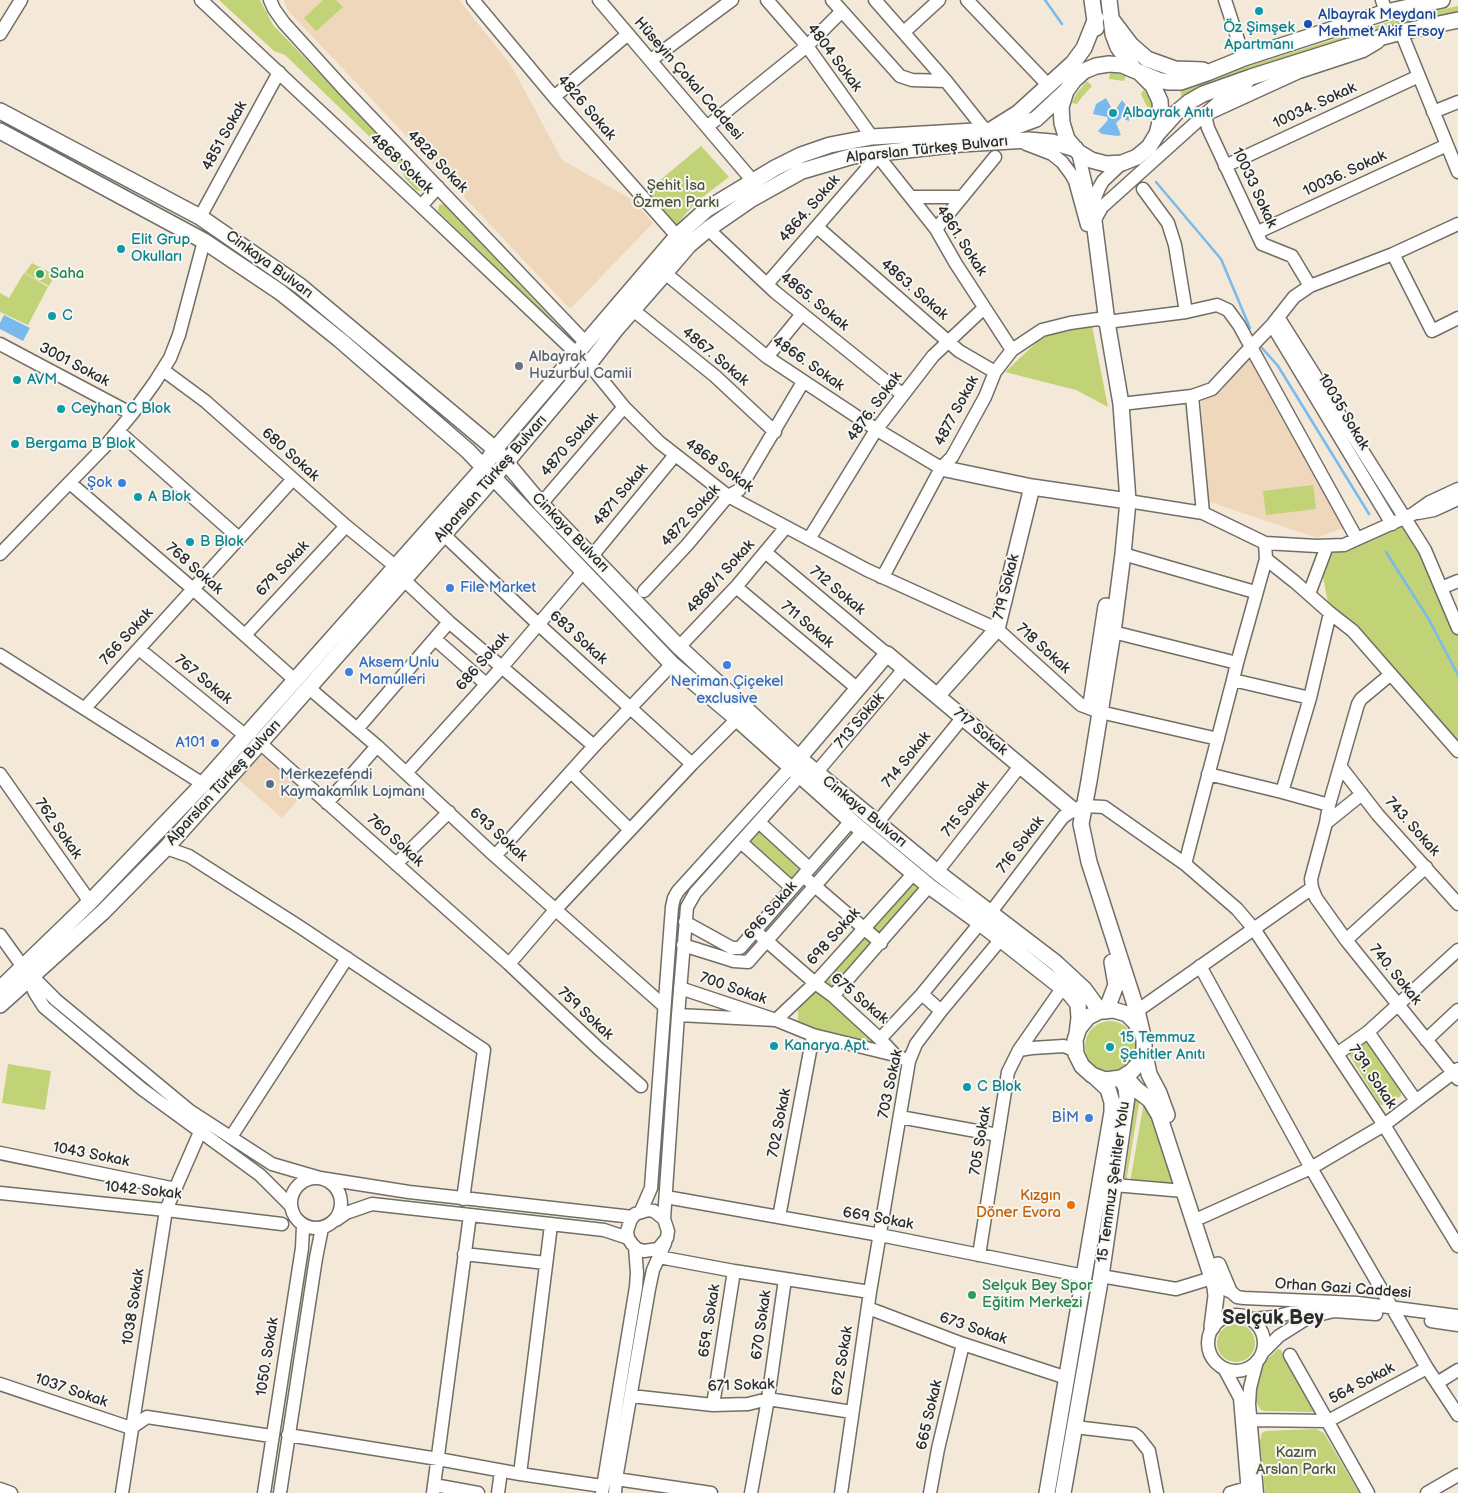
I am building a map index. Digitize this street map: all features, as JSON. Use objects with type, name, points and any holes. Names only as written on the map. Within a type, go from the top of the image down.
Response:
[{"type":"main road","points":[[1084,72],[1095,49],[1096,18],[1092,0]]},
{"type":"main road","points":[[1110,0],[1113,34],[1118,47],[1138,72],[1153,86],[1160,101],[1161,118],[1157,134]]},
{"type":"main road","points":[[1442,0],[1384,6],[1194,78],[1174,83],[1158,80],[1122,65],[1096,66],[1074,80],[1066,91],[1061,106],[1062,123],[1067,139],[1077,150],[1091,160],[1106,164],[1122,163],[1137,157],[1149,147],[1157,134],[1176,113],[1196,98],[1313,57],[1401,32],[1458,20]]},
{"type":"main road","name":"Alparslan Türkeş Bulvarı","points":[[987,130],[1018,113],[1073,63],[1084,48],[1096,18]]},
{"type":"main road","points":[[1112,20],[1131,45],[1147,59],[1175,69],[1215,70]]},
{"type":"main road","name":"Alparslan Türkeş Bulvarı","points":[[0,1005],[90,902],[203,784],[246,736],[303,684],[404,580],[444,534],[488,471],[495,449],[677,236],[707,209],[752,180],[801,155],[830,146],[872,138],[1009,129],[1029,123],[1042,114],[1066,91]]},
{"type":"main road","name":"Cinkaya Bulvarı","points":[[0,111],[200,216],[295,281],[467,425],[495,449],[541,504],[679,647],[803,768],[851,821],[929,886],[1001,939],[1075,998],[1078,1004],[1079,1018],[1077,1034]]},
{"type":"main road","name":"Cinkaya Bulvarı","points":[[0,131],[204,241],[287,298],[405,395],[468,451],[672,664],[737,719],[877,823],[937,872],[1056,962],[1084,989],[1103,1011]]},
{"type":"main road","name":"Alparslan Türkeş Bulvarı","points":[[0,989],[28,974],[103,912],[166,848],[260,743],[303,684],[395,566],[488,471],[506,462],[617,328],[689,245],[708,230],[750,200],[802,171],[845,158],[1040,140],[1077,150]]},
{"type":"main road","points":[[1090,223],[1114,406],[1123,500],[1095,710]]},
{"type":"main road","points":[[1103,320],[1121,404],[1123,554],[1112,632],[1095,710],[1074,836],[1079,860],[1116,979],[1115,989],[1103,1011]]},
{"type":"main road","points":[[467,425],[488,434],[500,432],[517,423]]},
{"type":"main road","points":[[941,468],[1032,486],[1123,500]]},
{"type":"main road","name":"719 Sokak","points":[[937,696],[996,629],[1032,486]]},
{"type":"main road","name":"717 Sokak","points":[[887,654],[1020,766],[1078,808]]},
{"type":"main road","name":"713 Sokak","points":[[803,768],[858,689],[887,654]]},
{"type":"main road","points":[[1078,808],[1084,842],[1137,1011],[1149,1074],[1159,1093],[1222,1278],[1228,1289]]},
{"type":"main road","points":[[1141,1032],[1127,1014],[1114,1010],[1103,1011],[1088,1017],[1079,1028],[1075,1040],[1076,1051],[1082,1066],[1092,1075],[1106,1080],[1123,1077],[1131,1072],[1140,1062],[1144,1049]]},
{"type":"main road","name":"15 Temmuz Şehitler Yolu","points":[[1047,1493],[1112,1112],[1112,1102],[1108,1089],[1104,1083],[1092,1075]]},
{"type":"main road","points":[[1123,1077],[1155,1107],[1212,1278],[1216,1296],[1212,1327]]},
{"type":"main road","name":"15 Temmuz Şehitler Yolu","points":[[1064,1493],[1101,1276],[1127,1097],[1123,1077]]},
{"type":"street","points":[[0,34],[21,0]]},
{"type":"street","name":"4868 Sokak","points":[[201,0],[422,206],[581,348]]},
{"type":"street","name":"4828 Sokak","points":[[270,0],[284,23],[438,186],[581,348]]},
{"type":"street","name":"4826 Sokak","points":[[473,0],[554,97],[677,236]]},
{"type":"street","points":[[651,60],[732,0]]},
{"type":"street","name":"4804 Sokak","points":[[766,0],[807,46],[872,138]]},
{"type":"street","points":[[832,0],[900,76],[912,80],[946,81]]},
{"type":"street","points":[[875,0],[987,130]]},
{"type":"street","points":[[904,32],[939,0]]},
{"type":"street","points":[[967,0],[1049,86]]},
{"type":"street","points":[[1225,0],[1244,58]]},
{"type":"street","name":"Hüseyin Çokal Caddesi","points":[[604,2],[628,34],[752,180]]},
{"type":"street","points":[[708,126],[807,46],[842,11]]},
{"type":"street","points":[[1401,32],[1458,172]]},
{"type":"street","points":[[554,97],[628,34]]},
{"type":"street","points":[[1205,114],[1299,72],[1363,50],[1379,42],[1384,37]]},
{"type":"street","points":[[1299,72],[1313,57]]},
{"type":"street","points":[[1090,223],[1102,207],[1205,114],[1230,93],[1269,71]]},
{"type":"street","name":"4851 Sokak","points":[[200,216],[279,72]]},
{"type":"street","name":"10034. Sokak","points":[[1225,166],[1419,76]]},
{"type":"street","points":[[1433,112],[1458,102]]},
{"type":"street","name":"10033 Sokak","points":[[1205,114],[1208,128],[1262,244],[1292,256],[1310,286]]},
{"type":"street","points":[[1016,141],[1052,154],[1066,167],[1075,181],[1090,223]]},
{"type":"street","name":"10036. Sokak","points":[[1258,232],[1447,145]]},
{"type":"street","points":[[1077,150],[1087,190],[1090,223]]},
{"type":"street","name":"4861. Sokak","points":[[878,154],[936,229],[1012,350]]},
{"type":"street","name":"4864. Sokak","points":[[767,284],[878,154]]},
{"type":"street","points":[[936,229],[995,157]]},
{"type":"street","points":[[1090,223],[1099,188],[1103,181],[1122,163]]},
{"type":"street","points":[[422,206],[438,186]]},
{"type":"street","points":[[1144,189],[1168,223],[1175,245],[1186,312]]},
{"type":"street","points":[[912,197],[962,197]]},
{"type":"street","points":[[1121,404],[1192,396],[1212,390],[1275,321],[1294,297],[1310,286],[1393,254],[1458,224]]},
{"type":"street","name":"4863. Sokak","points":[[817,227],[959,351],[995,372]]},
{"type":"street","name":"4865. Sokak","points":[[708,230],[802,314],[903,395]]},
{"type":"street","points":[[0,554],[118,431],[163,370],[179,335],[204,241]]},
{"type":"street","points":[[1393,254],[1432,331],[1458,318]]},
{"type":"street","name":"4866. Sokak","points":[[665,273],[767,356],[803,382],[876,430],[941,468]]},
{"type":"street","name":"4877 Sokak","points":[[881,576],[941,468],[952,457],[985,397],[995,372],[1012,350],[1042,330],[1070,323],[1186,312],[1217,306],[1228,310],[1239,324],[1357,539]]},
{"type":"street","name":"4876. Sokak","points":[[809,539],[876,430],[933,356],[984,308]]},
{"type":"street","name":"4867. Sokak","points":[[633,310],[715,376],[775,432]]},
{"type":"street","points":[[767,356],[802,314]]},
{"type":"street","name":"10035 Sokak","points":[[1275,321],[1409,516],[1458,628]]},
{"type":"street","name":"10035 Sokak","points":[[1275,321],[1392,524]]},
{"type":"street","name":"3001 Sokak","points":[[0,344],[132,414]]},
{"type":"street","name":"4868 Sokak","points":[[589,364],[624,407],[659,442],[728,496],[881,576]]},
{"type":"street","name":"680 Sokak","points":[[163,370],[205,401],[346,526],[395,566]]},
{"type":"street","name":"4872 Sokak","points":[[644,591],[687,545],[728,496],[740,490],[803,382]]},
{"type":"street","points":[[1192,396],[1203,513]]},
{"type":"street","name":"4870 Sokak","points":[[541,504],[624,407]]},
{"type":"street","points":[[118,431],[239,538]]},
{"type":"street","name":"4871 Sokak","points":[[592,556],[675,455]]},
{"type":"street","name":"766 Sokak","points":[[85,708],[293,479]]},
{"type":"street","name":"768 Sokak","points":[[70,483],[303,684]]},
{"type":"street","points":[[1123,500],[1203,513],[1265,543],[1328,546],[1344,545],[1392,524],[1409,516],[1430,502],[1458,489]]},
{"type":"street","points":[[1409,516],[1434,510],[1458,499]]},
{"type":"street","name":"679 Sokak","points":[[244,635],[346,526]]},
{"type":"street","name":"4868/1 Sokak","points":[[679,647],[736,587],[786,527]]},
{"type":"street","name":"683 Sokak","points":[[444,534],[538,624],[692,764]]},
{"type":"street","points":[[1185,864],[1255,592],[1266,558],[1265,543]]},
{"type":"street","points":[[1309,594],[1328,546]]},
{"type":"street","name":"712 Sokak","points":[[765,552],[887,654]]},
{"type":"street","points":[[1123,554],[1255,592]]},
{"type":"street","points":[[1266,558],[1353,632],[1458,751]]},
{"type":"street","name":"686 Sokak","points":[[406,773],[502,667],[583,572]]},
{"type":"street","name":"718 Sokak","points":[[881,576],[996,629],[1081,705],[1095,710]]},
{"type":"street","points":[[404,580],[449,622],[594,746]]},
{"type":"street","points":[[1441,588],[1458,581]]},
{"type":"street","name":"711 Sokak","points":[[736,587],[858,689]]},
{"type":"street","points":[[1282,792],[1310,698],[1330,613]]},
{"type":"street","points":[[358,729],[449,622]]},
{"type":"street","points":[[1112,632],[1237,663]]},
{"type":"street","points":[[435,639],[486,684]]},
{"type":"street","name":"767 Sokak","points":[[139,649],[246,736]]},
{"type":"street","points":[[0,655],[203,784]]},
{"type":"street","points":[[495,856],[594,746],[672,664]]},
{"type":"street","name":"713 Sokak","points":[[803,768],[904,669]]},
{"type":"street","points":[[1137,1011],[1312,888],[1311,879],[1329,805],[1358,704],[1361,699],[1391,674]]},
{"type":"street","points":[[1233,680],[1310,698]]},
{"type":"street","name":"693 Sokak","points":[[303,684],[358,729],[495,856],[664,1006]]},
{"type":"street","points":[[1095,710],[1218,739]]},
{"type":"street","name":"714 Sokak","points":[[877,823],[963,717]]},
{"type":"street","points":[[509,964],[556,909],[692,764],[737,719]]},
{"type":"street","name":"760 Sokak","points":[[260,743],[509,964]]},
{"type":"street","points":[[327,803],[377,746]]},
{"type":"street","name":"715 Sokak","points":[[937,872],[1020,766]]},
{"type":"street","name":"743. Sokak","points":[[1340,766],[1378,815],[1458,904]]},
{"type":"street","points":[[615,1493],[649,1289],[653,1270],[667,1238],[668,1231],[664,1219],[687,907],[695,893],[803,768]]},
{"type":"street","points":[[288,1436],[438,1459],[602,1490],[638,1272],[628,1225],[637,1214],[650,1188],[652,1174],[674,898],[678,891],[803,768]]},
{"type":"street","points":[[571,772],[630,830]]},
{"type":"street","name":"762 Sokak","points":[[0,774],[90,902]]},
{"type":"street","points":[[1208,774],[1329,805]]},
{"type":"street","points":[[1326,823],[1362,794]]},
{"type":"street","name":"739. Sokak","points":[[1078,808],[1104,807],[1185,864],[1237,909],[1254,929],[1384,1124],[1458,1246]]},
{"type":"street","name":"716 Sokak","points":[[991,912],[1063,817],[1078,808]]},
{"type":"street","points":[[396,864],[449,812]]},
{"type":"street","name":"696 Sokak","points":[[685,922],[737,949],[755,932],[851,821]]},
{"type":"street","points":[[761,824],[806,872],[815,886],[881,943]]},
{"type":"street","name":"696 Sokak","points":[[683,946],[734,961],[748,962],[863,832]]},
{"type":"street","points":[[743,844],[792,888]]},
{"type":"street","points":[[166,848],[190,856],[484,1050],[463,1199]]},
{"type":"street","points":[[1346,940],[1426,867]]},
{"type":"street","name":"698 Sokak","points":[[776,1020],[815,983],[914,873]]},
{"type":"street","points":[[833,996],[929,886]]},
{"type":"street","name":"740. Sokak","points":[[1312,888],[1316,898],[1346,940],[1426,1040],[1456,1074]]},
{"type":"street","points":[[880,1039],[922,994],[980,923]]},
{"type":"street","name":"675 Sokak","points":[[755,932],[833,996],[895,1055]]},
{"type":"street","points":[[0,935],[28,974],[44,1007],[142,1089],[260,1175],[291,1206],[296,1220],[303,1226],[312,1229],[329,1226],[346,1213],[372,1204],[604,1230],[632,1243],[644,1252],[651,1252],[663,1244],[667,1238]]},
{"type":"street","name":"703 Sokak","points":[[880,1235],[909,1061],[916,1044],[1001,939]]},
{"type":"street","points":[[1337,1054],[1368,1032],[1458,950]]},
{"type":"street","points":[[231,1138],[347,958]]},
{"type":"street","name":"759 Sokak","points":[[509,964],[641,1086]]},
{"type":"street","points":[[1200,966],[1311,1168],[1427,1368],[1458,1414]]},
{"type":"street","points":[[28,974],[56,1000],[190,1111],[272,1164],[320,1178],[463,1199],[637,1214],[654,1212],[664,1219]]},
{"type":"street","name":"705 Sokak","points":[[979,1255],[1008,1072],[1019,1050],[1063,987]]},
{"type":"street","name":"700 Sokak","points":[[680,988],[776,1020],[813,1035],[895,1055],[909,1061]]},
{"type":"street","points":[[922,994],[941,1011]]},
{"type":"street","points":[[1426,1040],[1458,1010]]},
{"type":"street","name":"700 Sokak","points":[[678,1015],[776,1020]]},
{"type":"street","points":[[1368,1032],[1416,1101]]},
{"type":"street","name":"702 Sokak","points":[[779,1218],[813,1035]]},
{"type":"street","points":[[1019,1050],[1064,1046],[1076,1051]]},
{"type":"street","points":[[1202,1217],[1311,1168],[1384,1124],[1456,1074]]},
{"type":"street","points":[[900,1117],[998,1135]]},
{"type":"street","name":"1038 Sokak","points":[[122,1493],[166,1210],[200,1132]]},
{"type":"street","name":"1043 Sokak","points":[[0,1153],[176,1189]]},
{"type":"street","points":[[291,1206],[292,1196],[301,1183],[308,1179],[320,1178],[331,1183],[341,1196],[342,1204],[336,1220]]},
{"type":"street","points":[[1114,1185],[1184,1191]]},
{"type":"street","name":"1042 Sokak","points":[[0,1194],[166,1210],[282,1224]]},
{"type":"street","name":"669 Sokak","points":[[666,1197],[880,1235],[1084,1276]]},
{"type":"street","points":[[470,1215],[433,1489],[478,1493]]},
{"type":"street","points":[[520,1474],[551,1225]]},
{"type":"street","name":"1050. Sokak","points":[[264,1493],[271,1436],[302,1248],[303,1226]]},
{"type":"street","points":[[280,1493],[322,1228]]},
{"type":"street","name":"672 Sokak","points":[[841,1493],[880,1235]]},
{"type":"street","points":[[464,1254],[546,1263]]},
{"type":"street","points":[[659,1257],[734,1271],[870,1292]]},
{"type":"street","name":"659. Sokak","points":[[713,1405],[734,1271]]},
{"type":"street","points":[[1101,1276],[1176,1289],[1212,1278]]},
{"type":"street","name":"670 Sokak","points":[[751,1493],[768,1399],[785,1279]]},
{"type":"street","points":[[1228,1289],[1248,1317],[1259,1326],[1264,1334],[1265,1344],[1250,1388],[1250,1492]]},
{"type":"street","name":"Orhan Gazi Caddesi","points":[[1228,1289],[1237,1297],[1244,1298],[1358,1303],[1394,1312],[1458,1316]]},
{"type":"street","points":[[1250,1492],[1240,1398],[1225,1370],[1212,1359],[1208,1341],[1212,1327],[1224,1317],[1233,1314],[1248,1317],[1274,1317],[1332,1303]]},
{"type":"street","name":"673 Sokak","points":[[868,1308],[963,1344],[1067,1378]]},
{"type":"street","points":[[1225,1370],[1235,1372],[1252,1367],[1279,1336],[1309,1318],[1334,1311],[1394,1312],[1458,1325]]},
{"type":"street","name":"665 Sokak","points":[[930,1493],[938,1449],[963,1344]]},
{"type":"street","points":[[1290,1355],[1368,1493]]},
{"type":"street","name":"564 Sokak","points":[[1251,1420],[1328,1421],[1427,1368]]},
{"type":"street","points":[[1436,1383],[1458,1370]]},
{"type":"street","name":"1037 Sokak","points":[[0,1384],[131,1428]]},
{"type":"street","name":"671 Sokak","points":[[631,1396],[713,1405],[748,1404],[768,1399],[852,1412]]},
{"type":"street","points":[[131,1428],[147,1418],[271,1436]]},
{"type":"street","points":[[1075,1427],[1138,1436],[1149,1451],[1157,1493]]},
{"type":"street","points":[[498,1493],[501,1471]]},
{"type":"street","points":[[1427,1493],[1458,1475]]},
{"type":"street","points":[[616,1479],[711,1493]]},
{"type":"street","points":[[0,1489],[11,1493]]},
{"type":"street","points":[[1230,1493],[1250,1492]]},
{"type":"shaded area","points":[[284,0],[459,0],[511,65],[562,160],[633,200],[653,223],[570,309],[294,17],[287,9]]},
{"type":"shaded area","points":[[1251,355],[1345,527],[1317,538],[1207,501],[1201,398],[1220,392]]},
{"type":"shaded area","name":"Merkezefendi Kaymakamlık Lojmanı","points":[[263,754],[305,792],[282,818],[239,780]]},
{"type":"green space","points":[[219,0],[260,0],[273,25],[423,181],[425,189],[422,191],[416,190],[405,178],[401,167],[285,55],[274,51]]},
{"type":"green space","points":[[323,0],[336,0],[343,7],[316,31],[304,18]]},
{"type":"green space","points":[[1458,6],[1458,13],[1182,99],[1180,89],[1230,72],[1398,19]]},
{"type":"green space","points":[[1110,73],[1126,75],[1124,81],[1109,79]]},
{"type":"green space","points":[[1087,81],[1092,86],[1077,104],[1072,103],[1076,94]]},
{"type":"green space","points":[[1144,89],[1153,104],[1154,116],[1148,114],[1148,109],[1141,94]]},
{"type":"green space","name":"Şehit İsa Özmen Parkı","points":[[701,146],[729,177],[700,199],[676,226],[646,192]]},
{"type":"green space","points":[[444,204],[568,336],[438,211],[439,205]]},
{"type":"green space","name":"Saha","points":[[32,263],[55,275],[49,286],[25,273]]},
{"type":"green space","points":[[24,273],[48,287],[28,325],[0,312],[0,293],[9,298]]},
{"type":"green space","points":[[1092,326],[1108,407],[1076,390],[1005,372],[1038,341],[1057,331]]},
{"type":"green space","points":[[1313,485],[1316,509],[1266,515],[1263,491]]},
{"type":"green space","points":[[1405,518],[1458,628],[1458,751],[1330,613],[1317,546],[1344,545]]},
{"type":"green space","points":[[760,831],[803,865],[789,881],[748,844]]},
{"type":"green space","points":[[912,884],[917,888],[918,893],[881,937],[871,928]]},
{"type":"green space","points":[[864,935],[875,945],[833,993],[822,983]]},
{"type":"green space","points":[[814,991],[831,1000],[877,1043],[874,1047],[827,1035],[798,1023],[798,1010]]},
{"type":"green space","points":[[1105,1021],[1115,1021],[1128,1028],[1135,1041],[1135,1051],[1128,1064],[1115,1071],[1105,1071],[1096,1067],[1089,1060],[1085,1051],[1085,1041],[1089,1032],[1096,1025]]},
{"type":"green space","points":[[1367,1035],[1401,1086],[1401,1096],[1386,1104],[1380,1105],[1347,1051]]},
{"type":"green space","points":[[8,1064],[51,1071],[45,1110],[2,1103]]},
{"type":"green space","points":[[1131,1097],[1140,1098],[1126,1182],[1124,1182],[1131,1135],[1129,1127]]},
{"type":"green space","points":[[1144,1102],[1151,1110],[1175,1186],[1130,1182]]},
{"type":"green space","points":[[1236,1324],[1250,1329],[1255,1343],[1250,1357],[1236,1362],[1222,1357],[1217,1343],[1222,1329]]},
{"type":"green space","name":"Kazım Arslan Parkı","points":[[1278,1349],[1281,1350],[1315,1412],[1266,1411],[1261,1410],[1259,1407],[1255,1395],[1261,1366]]},
{"type":"green space","name":"Kazım Arslan Parkı","points":[[1316,1429],[1324,1433],[1359,1493],[1265,1493],[1260,1441],[1262,1433],[1266,1431]]},
{"type":"water","points":[[1106,98],[1112,109],[1116,109],[1122,100],[1129,109],[1129,121],[1121,118],[1116,123],[1121,135],[1102,134],[1098,131],[1108,120],[1107,117],[1093,114],[1096,104]]},
{"type":"water","points":[[4,315],[30,328],[23,341],[0,329],[0,323]]},
{"type":"waterway","points":[[1045,0],[1062,24]]},
{"type":"waterway","points":[[1156,182],[1221,259],[1250,328]]},
{"type":"waterway","points":[[1262,348],[1278,366],[1369,514]]},
{"type":"waterway","points":[[1386,552],[1428,618],[1458,675]]},
{"type":"place","name":"Öz Şimşek Apartmanı","points":[[1259,11]]},
{"type":"place","name":"Albayrak Meydanı Mehmet Akif Ersoy","points":[[1308,24]]},
{"type":"place","name":"Albayrak Anıtı","points":[[1113,113]]},
{"type":"place","name":"Elit Grup Okulları","points":[[121,249]]},
{"type":"place","name":"Saha","points":[[40,274]]},
{"type":"place","name":"C","points":[[52,316]]},
{"type":"place","name":"Albayrak Huzurbul Camii","points":[[519,366]]},
{"type":"place","name":"AVM","points":[[17,380]]},
{"type":"place","name":"Ceyhan C Blok","points":[[61,409]]},
{"type":"place","name":"Bergama B Blok","points":[[15,444]]},
{"type":"place","name":"Şok","points":[[122,483]]},
{"type":"place","name":"A Blok","points":[[138,497]]},
{"type":"place","name":"B Blok","points":[[190,542]]},
{"type":"place","name":"File Market","points":[[450,588]]},
{"type":"place","name":"Neriman Çiçekel exclusive","points":[[727,665]]},
{"type":"place","name":"Aksem Unlu Mamulleri","points":[[349,672]]},
{"type":"place","name":"A101","points":[[215,743]]},
{"type":"place","name":"Merkezefendi Kaymakamlık Lojmanı","points":[[270,784]]},
{"type":"place","name":"Kanarya Apt.","points":[[774,1046]]},
{"type":"place","name":"15 Temmuz Şehitler Anıtı","points":[[1110,1047]]},
{"type":"place","name":"C Blok","points":[[967,1087]]},
{"type":"place","name":"BİM","points":[[1089,1118]]},
{"type":"place","name":"Kızgın Döner Evora","points":[[1071,1205]]},
{"type":"place","name":"Selçuk Bey Spor Eğitim Merkezi","points":[[972,1295]]},
{"type":"district","name":"Selçuk Bey","points":[[1273,1319]]}]
